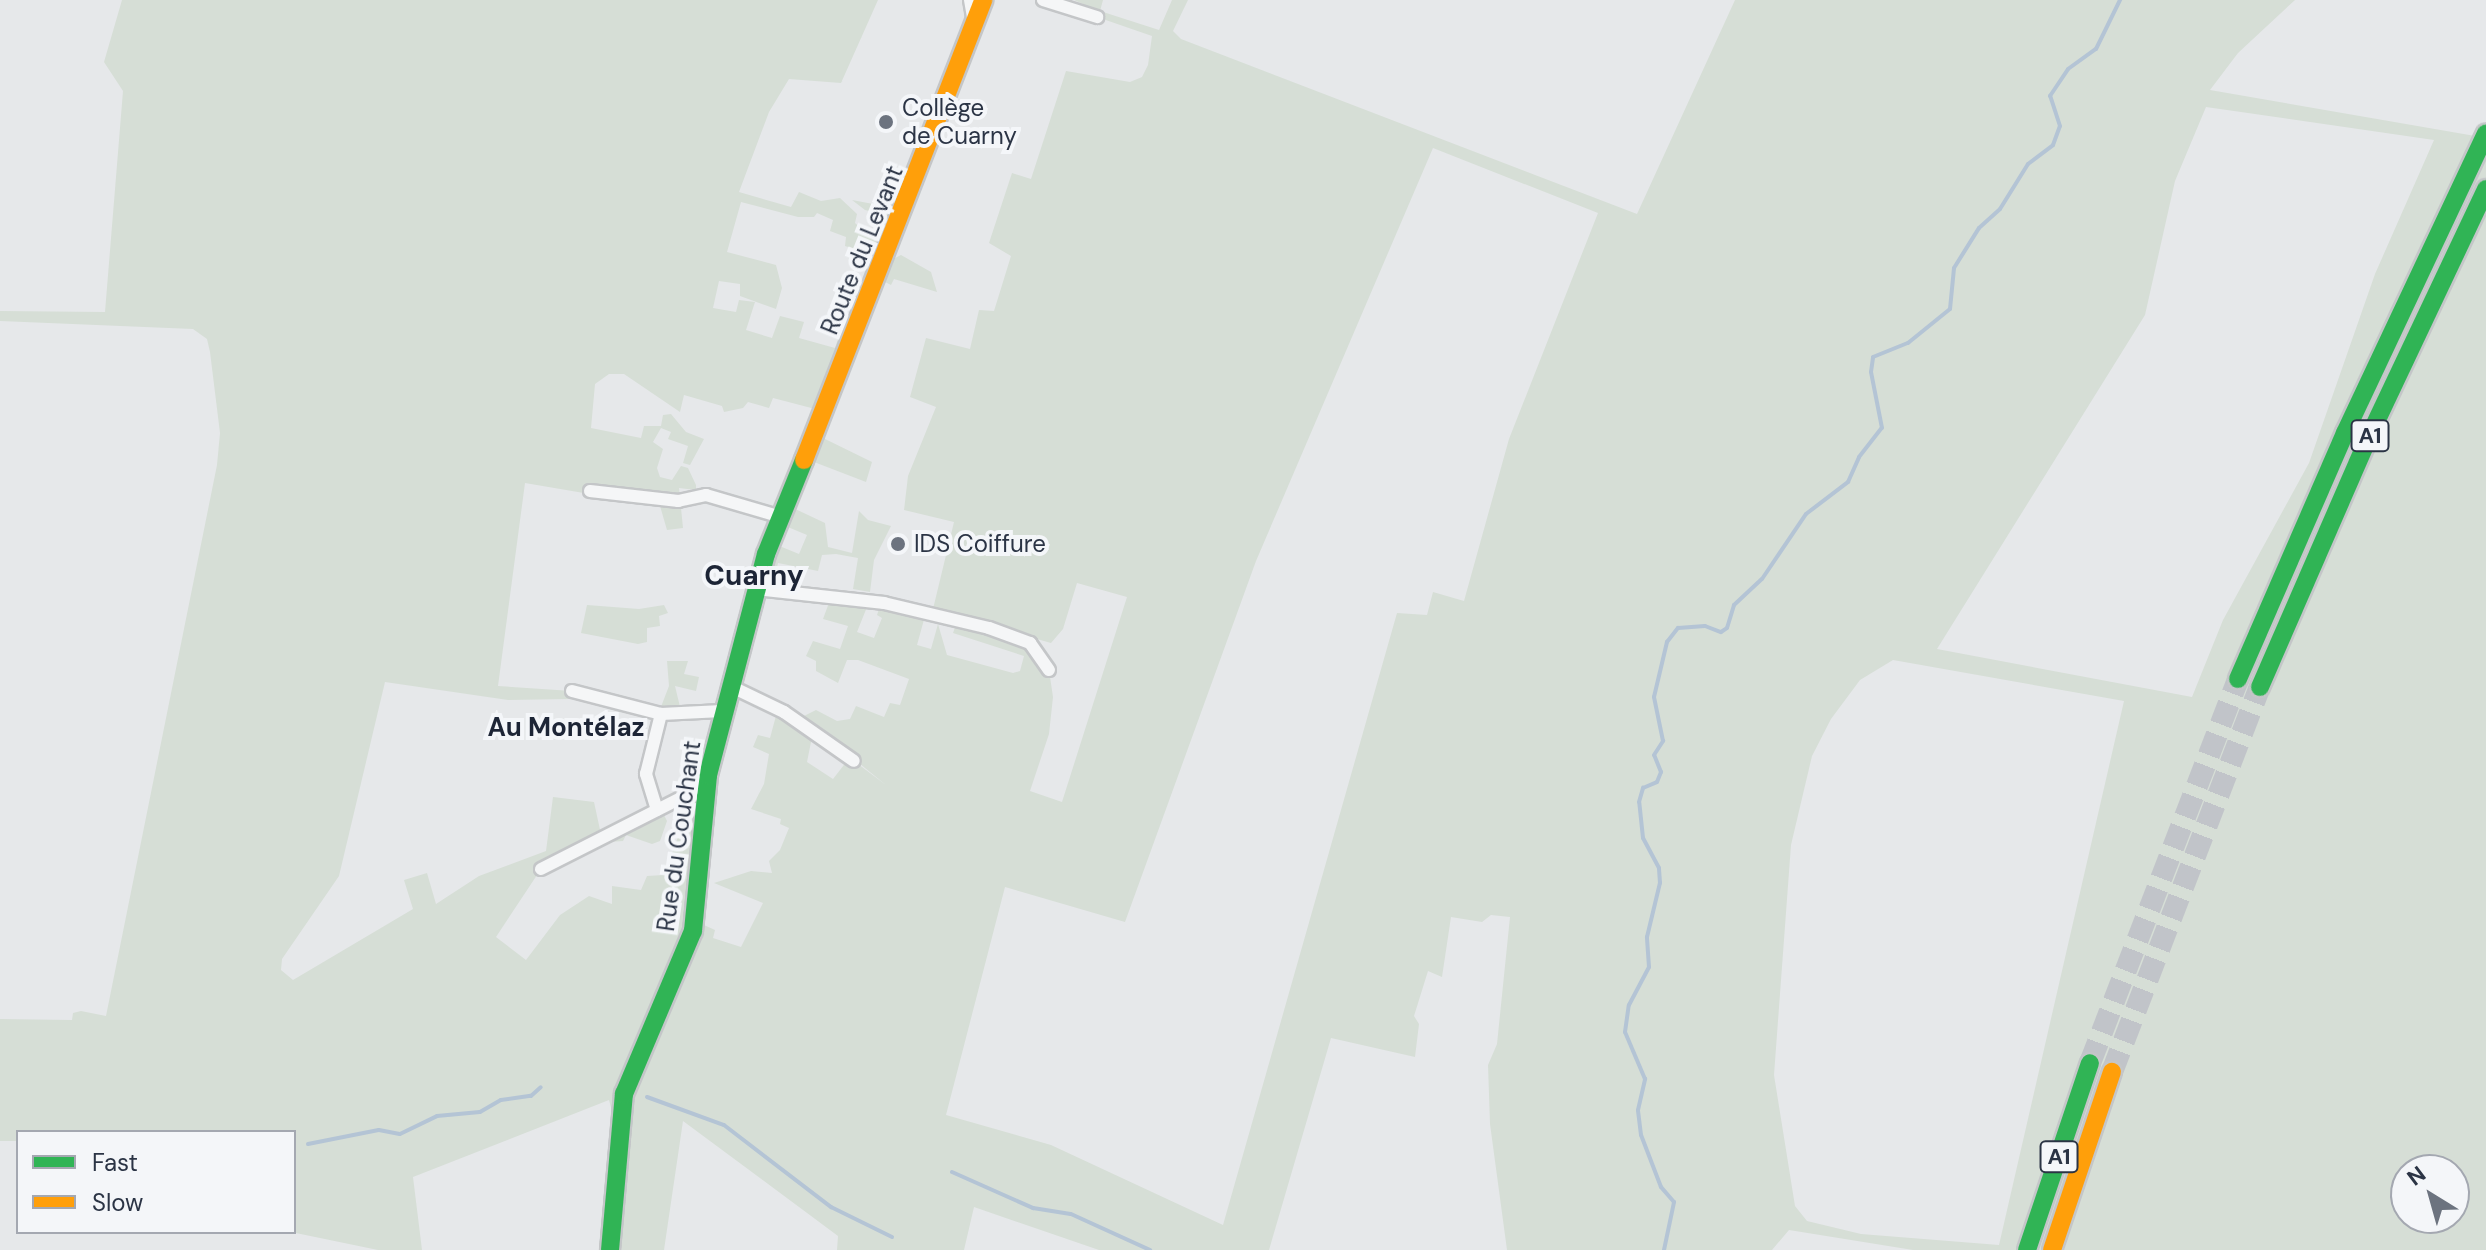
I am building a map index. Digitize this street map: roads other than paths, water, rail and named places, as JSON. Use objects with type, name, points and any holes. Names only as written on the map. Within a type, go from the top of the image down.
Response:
[{"type":"main road","name":"Route du Levant","points":[[778,516],[942,116],[983,0]]},
{"type":"main road","name":"A1","points":[[2238,679],[2486,134]]},
{"type":"main road","name":"A1","points":[[2260,687],[2361,456],[2486,189]]},
{"type":"main road","name":"Rue du Couchant","points":[[610,1250],[620,1113],[628,1077],[695,921],[705,793],[722,711],[778,516]]},
{"type":"main road","name":"A1","points":[[2027,1250],[2090,1063]]},
{"type":"main road","name":"A1","points":[[2052,1250],[2112,1072]]},
{"type":"street","points":[[970,0],[974,25]]},
{"type":"street","points":[[1043,0],[1097,17]]},
{"type":"street","points":[[590,491],[678,501],[712,496],[778,516]]},
{"type":"street","points":[[756,589],[884,603],[989,628],[1030,643],[1049,670]]},
{"type":"street","points":[[730,686],[784,712],[854,761]]},
{"type":"street","points":[[572,691],[661,714],[722,711]]},
{"type":"street","points":[[657,810],[646,774],[661,714]]},
{"type":"street","points":[[541,869],[657,810],[705,793]]},
{"type":"waterway","points":[[1664,1250],[1674,1202],[1661,1187],[1641,1135],[1638,1110],[1645,1079],[1625,1032],[1629,1005],[1649,967],[1647,937],[1660,883],[1659,868],[1643,838],[1639,802],[1643,788],[1657,782],[1661,772],[1654,755],[1663,741],[1654,697],[1667,642],[1678,628],[1705,626],[1721,632],[1727,628],[1734,605],[1762,579],[1806,514],[1848,482],[1859,457],[1882,428],[1871,372],[1873,357],[1908,343],[1950,309],[1954,268],[1979,228],[2000,209],[2028,164],[2053,145],[2060,126],[2050,96],[2068,69],[2096,49],[2120,0]]},
{"type":"waterway","points":[[308,1144],[379,1130],[400,1134],[437,1116],[480,1112],[501,1100],[531,1096],[541,1087]]},
{"type":"waterway","points":[[647,1097],[724,1125],[831,1207],[892,1237]]},
{"type":"waterway","points":[[952,1172],[1033,1208],[1071,1214],[1150,1250]]},
{"type":"tunnel","points":[[2090,1063],[2238,679]]},
{"type":"tunnel","points":[[2112,1072],[2260,687]]},
{"type":"place","name":"Collège de Cuarny","points":[[886,122]]},
{"type":"place","name":"IDS Coiffure","points":[[898,544]]},
{"type":"district","name":"Cuarny","points":[[754,576]]},
{"type":"district","name":"Au Montélaz","points":[[566,728]]}]
